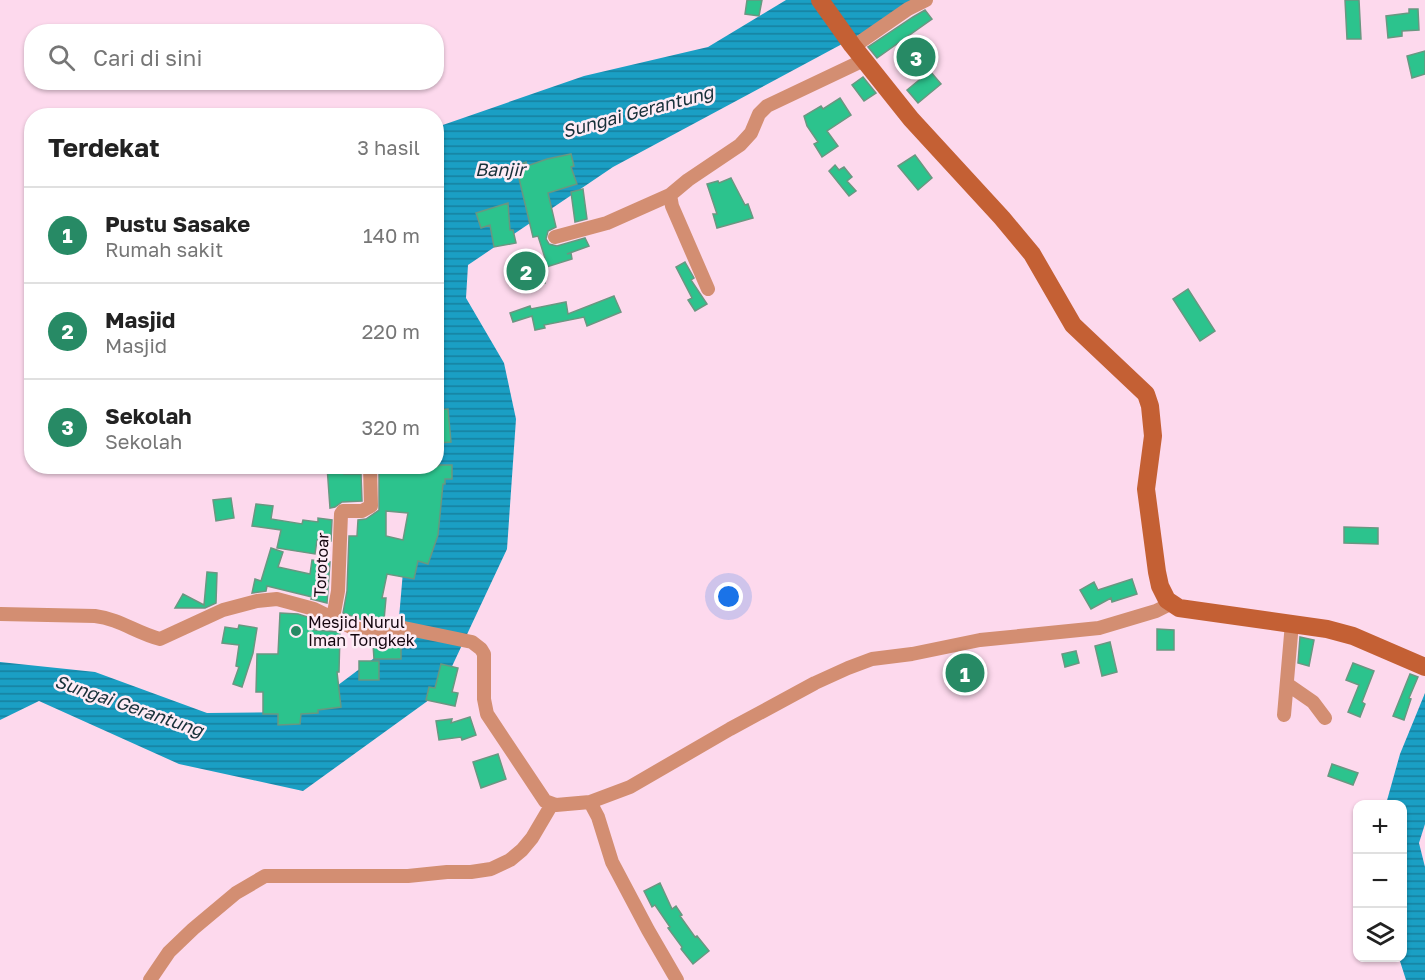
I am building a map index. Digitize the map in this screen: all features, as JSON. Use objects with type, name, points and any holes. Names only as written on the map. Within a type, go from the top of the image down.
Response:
[{"type":"street","points":[[555,237],[607,223],[670,195],[740,145],[751,133],[759,114],[767,106],[856,51],[908,9],[926,0]]},
{"type":"street","points":[[823,5],[856,51],[911,119],[1032,254],[1073,325],[1086,340],[1146,394],[1150,406],[1153,436],[1146,489],[1157,572],[1160,586],[1170,604],[1179,608],[1292,623],[1353,636],[1425,667]]},
{"type":"street","points":[[670,195],[672,206],[708,289]]},
{"type":"street","name":"Torotoar","points":[[333,618],[338,591],[341,514],[343,511],[362,511],[370,507],[370,474]]},
{"type":"street","points":[[0,614],[111,618],[160,639],[224,610],[269,599],[288,600],[353,628],[365,630],[404,628],[472,642],[482,650],[485,666],[484,699],[487,714],[544,800],[552,804],[590,802],[630,787],[815,683],[872,659],[912,654],[976,641],[1099,628],[1156,611],[1170,604]]},
{"type":"street","points":[[1284,715],[1292,623]]},
{"type":"street","points":[[1287,684],[1313,702],[1325,718]]},
{"type":"street","points":[[590,802],[598,817],[612,862],[677,980]]},
{"type":"street","points":[[150,980],[169,952],[193,929],[236,893],[266,876],[271,874],[302,877],[408,876],[491,869],[510,860],[522,850],[532,838],[552,804]]},
{"type":"water","name":"Banjir","points":[[786,0],[924,0],[613,167],[468,265],[466,298],[504,363],[516,419],[507,549],[440,692],[303,791],[179,764],[39,701],[0,720],[0,662],[95,672],[207,713],[302,712],[397,641],[411,474],[444,474],[444,125],[584,76],[708,47]]},
{"type":"water","points":[[1425,693],[1425,824],[1419,843],[1425,867],[1425,980],[1406,980],[1400,962],[1407,962],[1407,800],[1387,800],[1400,754]]},
{"type":"building","points":[[747,0],[762,0],[759,16],[745,14]]},
{"type":"building","points":[[1345,0],[1359,0],[1361,39],[1347,39]]},
{"type":"building","points":[[1409,9],[1418,9],[1419,30],[1402,31],[1402,36],[1388,38],[1386,16],[1409,13]]},
{"type":"building","points":[[925,10],[932,19],[877,58],[868,47],[913,17]]},
{"type":"building","points":[[1425,51],[1425,74],[1412,78],[1407,56]]},
{"type":"building","points":[[930,71],[941,84],[918,103],[907,90]]},
{"type":"building","points":[[863,77],[876,93],[864,101],[852,85]]},
{"type":"building","points":[[840,98],[851,115],[827,131],[838,146],[822,157],[814,144],[818,142],[807,126],[804,116],[821,106],[823,109]]},
{"type":"building","points":[[571,154],[574,166],[571,167],[577,184],[548,193],[556,227],[548,231],[546,239],[549,244],[557,246],[585,238],[589,246],[567,254],[571,253],[572,259],[543,268],[545,283],[517,287],[513,263],[545,258],[538,236],[533,237],[516,166],[526,162],[527,166]]},
{"type":"building","points":[[915,155],[932,178],[918,190],[898,166]]},
{"type":"building","points":[[835,165],[839,170],[844,167],[852,177],[847,181],[856,191],[849,196],[829,171]]},
{"type":"building","points":[[731,178],[745,205],[748,204],[753,218],[717,228],[713,214],[717,214],[707,184],[718,181],[719,183]]},
{"type":"building","points":[[583,189],[587,219],[575,222],[571,192]]},
{"type":"building","points":[[508,203],[510,230],[513,230],[516,243],[494,247],[490,225],[481,228],[476,213]]},
{"type":"building","points":[[685,262],[694,278],[691,280],[707,304],[695,311],[688,300],[692,298],[676,267]]},
{"type":"building","points":[[1188,289],[1215,331],[1200,341],[1173,299]]},
{"type":"building","points":[[614,296],[621,312],[587,326],[584,317],[544,325],[545,328],[535,330],[532,316],[513,322],[510,313],[530,306],[531,309],[566,302],[568,314]]},
{"type":"building","points":[[444,409],[448,409],[451,442],[444,443]]},
{"type":"building","points":[[444,465],[452,465],[452,479],[445,479],[445,484],[443,484],[438,535],[428,564],[418,561],[414,579],[387,574],[382,598],[386,598],[384,620],[365,621],[343,613],[347,591],[349,536],[357,536],[358,520],[366,519],[379,510],[379,474],[444,474]],"holes":[[[386,511],[408,513],[403,540],[386,536]]]},
{"type":"building","points":[[328,474],[361,474],[362,501],[342,502],[330,508]]},
{"type":"building","points":[[231,498],[234,518],[216,521],[213,500]]},
{"type":"building","points":[[256,504],[273,506],[271,519],[302,524],[303,520],[318,522],[318,518],[332,520],[331,541],[317,540],[315,554],[277,548],[281,530],[252,526]]},
{"type":"building","points":[[1344,527],[1378,528],[1378,544],[1344,543]]},
{"type":"building","points":[[271,548],[283,552],[278,567],[310,574],[312,560],[330,562],[327,603],[267,586],[266,591],[252,593],[255,579],[261,581]]},
{"type":"building","points":[[207,572],[217,573],[216,603],[205,608],[175,608],[183,594],[204,605]]},
{"type":"building","points":[[1132,579],[1137,594],[1112,602],[1111,598],[1091,609],[1080,590],[1094,582],[1098,590]]},
{"type":"building","points":[[280,613],[298,614],[314,619],[314,630],[340,632],[339,672],[337,672],[341,707],[318,710],[318,713],[301,714],[300,724],[278,725],[278,714],[263,714],[263,692],[256,692],[257,654],[278,654]]},
{"type":"building","points":[[239,625],[257,628],[253,653],[242,687],[233,684],[239,667],[236,666],[239,645],[222,643],[225,627],[238,629]]},
{"type":"building","points":[[1157,629],[1174,630],[1174,650],[1157,650]]},
{"type":"building","points":[[1300,637],[1314,640],[1309,666],[1298,663]]},
{"type":"building","points":[[401,642],[401,659],[374,659],[373,644]]},
{"type":"building","points":[[1110,642],[1117,672],[1102,676],[1095,646]]},
{"type":"building","points":[[1076,651],[1079,663],[1065,667],[1062,654]]},
{"type":"building","points":[[967,660],[973,679],[959,684],[953,665]]},
{"type":"building","points":[[359,661],[379,661],[379,680],[359,680]]},
{"type":"building","points":[[1353,663],[1374,671],[1362,702],[1365,704],[1360,717],[1348,712],[1359,685],[1346,680]]},
{"type":"building","points":[[441,664],[458,668],[452,692],[458,693],[455,706],[426,700],[429,687],[435,688]]},
{"type":"building","points":[[1410,674],[1418,677],[1409,698],[1411,699],[1404,720],[1393,716]]},
{"type":"building","points":[[470,717],[476,735],[462,740],[461,737],[439,740],[436,721],[452,719],[451,723]]},
{"type":"building","points":[[498,754],[506,779],[481,788],[473,762]]},
{"type":"building","points":[[1332,764],[1358,773],[1353,785],[1328,776]]},
{"type":"building","points":[[660,883],[672,909],[676,906],[682,915],[680,916],[695,937],[697,936],[709,951],[693,964],[681,949],[682,947],[655,905],[652,907],[644,891]]},
{"type":"place","name":"Sekolah","points":[[916,57]]},
{"type":"place","name":"Masjid","points":[[526,271]]},
{"type":"place","name":"Mesjid Nurul Iman Tongkek","points":[[296,631]]},
{"type":"place","name":"Pustu Sasake","points":[[965,673]]},
{"type":"water label","name":"Sungai Gerantung","points":[[638,112]]},
{"type":"water label","name":"Sungai Gerantung","points":[[129,706]]}]
